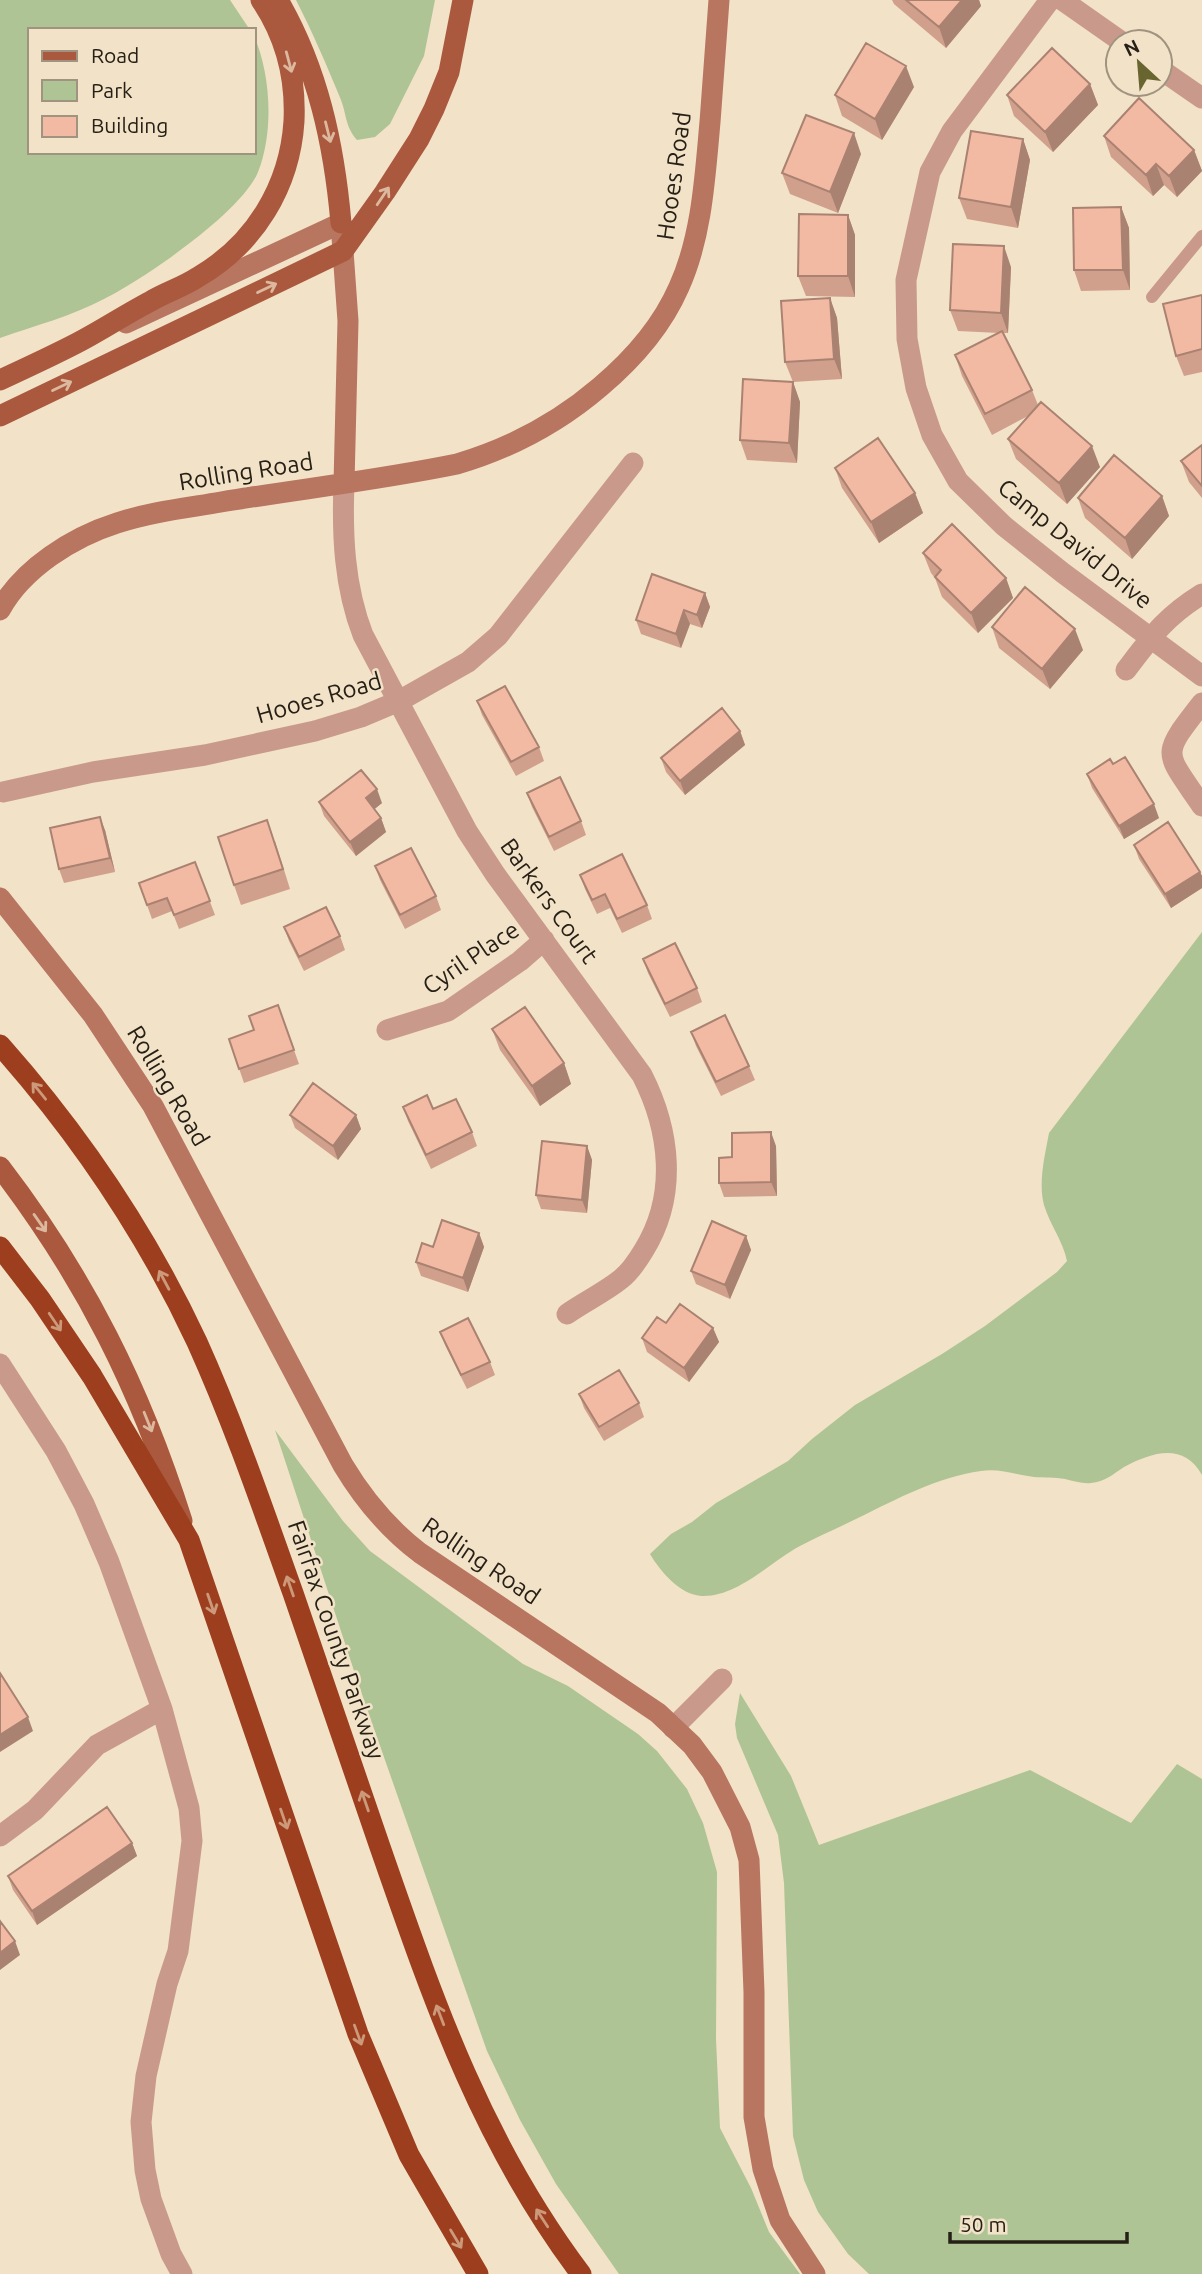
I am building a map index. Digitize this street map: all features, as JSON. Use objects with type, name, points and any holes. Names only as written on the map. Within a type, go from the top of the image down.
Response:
[{"type":"highway","name":"Fairfax County Parkway","points":[[0,1045],[59,1116],[134,1225],[196,1340],[222,1399],[273,1536],[421,1965],[467,2081],[505,2158],[549,2230],[581,2274]]},
{"type":"highway","points":[[0,1247],[93,1376],[189,1540],[358,2034],[409,2155],[478,2274]]},
{"type":"main road","points":[[0,380],[76,343],[213,268],[239,246],[270,206],[289,159],[293,136],[294,91],[291,66],[284,45],[261,0]]},
{"type":"main road","points":[[278,0],[300,42],[318,94],[333,152],[341,223]]},
{"type":"main road","points":[[0,416],[343,251],[391,184],[434,109],[449,72],[463,0]]},
{"type":"main road","points":[[0,1167],[73,1273],[122,1362],[162,1458],[189,1540]]},
{"type":"street","name":"Hooes Road","points":[[344,483],[457,464],[482,457],[530,436],[593,392],[620,368],[658,323],[678,288],[695,238],[707,152],[719,0]]},
{"type":"street","name":"Camp David Drive","points":[[1050,0],[952,131],[930,172],[905,280],[907,339],[916,388],[932,435],[958,481],[1004,526],[1202,676]]},
{"type":"street","points":[[1062,0],[1104,29]]},
{"type":"street","points":[[1174,79],[1202,98]]},
{"type":"street","points":[[76,343],[158,310],[341,223]]},
{"type":"street","name":"Rolling Road","points":[[0,610],[18,586],[52,555],[92,532],[116,523],[166,511],[344,483],[349,349],[341,223]]},
{"type":"street","name":"Hooes Road","points":[[4,792],[93,772],[205,755],[315,731],[361,718],[399,701],[468,662],[498,636],[633,463]]},
{"type":"street","name":"Barkers Court","points":[[344,483],[342,532],[352,608],[363,635],[467,831],[642,1075],[659,1113],[667,1158],[666,1182],[654,1229],[639,1258],[622,1278],[567,1314]]},
{"type":"street","points":[[1126,670],[1167,619],[1202,594]]},
{"type":"street","points":[[1202,703],[1174,739],[1170,753],[1175,766],[1202,806]]},
{"type":"street","name":"Rolling Road","points":[[0,898],[93,1015],[153,1106],[343,1465],[369,1506],[421,1553],[658,1713],[692,1745],[712,1772],[740,1828],[749,1860],[754,1992],[754,2117],[763,2169],[780,2220],[815,2274]]},
{"type":"street","name":"Cyril Place","points":[[387,1030],[448,1011],[520,961],[544,940]]},
{"type":"street","points":[[0,1364],[57,1451],[109,1562],[162,1709],[189,1808],[192,1842],[178,1951],[167,1984],[146,2076],[141,2122],[151,2199],[167,2245],[182,2274]]},
{"type":"street","points":[[673,1727],[722,1679]]},
{"type":"street","points":[[0,1836],[35,1810],[97,1745],[162,1709]]},
{"type":"lane","points":[[1152,297],[1202,236]]},
{"type":"green space","points":[[0,0],[230,0],[249,28],[28,28],[28,154],[256,154],[256,41],[267,86],[267,139],[258,172],[248,188],[213,224],[166,261],[92,305],[0,338]]},
{"type":"green space","points":[[296,0],[435,0],[424,56],[390,124],[375,137],[357,140],[350,130],[336,87]]},
{"type":"green space","points":[[1202,932],[1202,1475],[1186,1458],[1167,1453],[1145,1457],[1105,1479],[1091,1483],[994,1470],[965,1474],[918,1490],[807,1542],[728,1591],[702,1596],[679,1587],[659,1568],[650,1554],[671,1534],[716,1503],[788,1461],[855,1405],[985,1326],[1057,1272],[1067,1261],[1042,1196],[1049,1133]]},
{"type":"green space","points":[[275,1430],[343,1521],[370,1551],[523,1664],[568,1686],[638,1734],[657,1751],[687,1789],[703,1823],[717,1872],[716,2039],[720,2128],[751,2188],[769,2232],[800,2274],[619,2274],[556,2184],[520,2120],[487,2051],[358,1683]]},
{"type":"green space","points":[[740,1693],[791,1776],[819,1845],[1030,1770],[1131,1823],[1177,1764],[1202,1779],[1202,2274],[869,2274],[848,2254],[818,2212],[804,2180],[793,2136],[784,1883],[778,1835],[737,1738],[735,1724]]},
{"type":"building","points":[[906,0],[962,0],[939,27]]},
{"type":"building","points":[[866,43],[906,66],[875,119],[835,95]]},
{"type":"building","points":[[1052,48],[1090,84],[1045,132],[1007,95]]},
{"type":"building","points":[[1139,98],[1194,150],[1169,176],[1156,164],[1146,175],[1104,136]]},
{"type":"building","points":[[806,115],[854,133],[830,192],[782,173]]},
{"type":"building","points":[[971,131],[1023,139],[1011,207],[959,198]]},
{"type":"building","points":[[1121,207],[1123,270],[1074,270],[1073,208]]},
{"type":"building","points":[[799,214],[848,215],[848,276],[798,276]]},
{"type":"building","points":[[953,244],[1004,246],[1001,313],[950,310]]},
{"type":"building","points":[[1202,295],[1202,349],[1176,356],[1163,304]]},
{"type":"building","points":[[830,298],[834,359],[785,362],[781,301]]},
{"type":"building","points":[[1002,331],[1032,390],[985,414],[955,355]]},
{"type":"building","points":[[743,379],[793,382],[789,443],[740,440]]},
{"type":"building","points":[[1041,402],[1092,446],[1059,483],[1008,439]]},
{"type":"building","points":[[878,438],[915,493],[871,522],[835,468]]},
{"type":"building","points":[[1202,445],[1202,486],[1181,461]]},
{"type":"building","points":[[1114,455],[1162,496],[1125,538],[1078,498]]},
{"type":"building","points":[[952,524],[1006,578],[971,613],[935,577],[941,570],[923,553]]},
{"type":"building","points":[[652,574],[705,593],[697,615],[684,610],[676,634],[636,620]]},
{"type":"building","points":[[1025,587],[1075,629],[1042,669],[992,627]]},
{"type":"building","points":[[505,686],[539,747],[511,762],[477,701]]},
{"type":"building","points":[[722,708],[740,731],[680,781],[661,758]]},
{"type":"building","points":[[1125,757],[1154,804],[1119,826],[1087,774],[1110,759],[1113,764]]},
{"type":"building","points":[[361,770],[377,789],[366,798],[381,818],[350,842],[319,802]]},
{"type":"building","points":[[560,777],[581,821],[549,837],[527,793]]},
{"type":"building","points":[[100,817],[110,858],[59,869],[50,828]]},
{"type":"building","points":[[267,820],[283,869],[234,885],[218,837]]},
{"type":"building","points":[[1168,822],[1200,872],[1165,894],[1134,845]]},
{"type":"building","points":[[411,848],[436,896],[400,915],[375,866]]},
{"type":"building","points":[[622,854],[647,905],[617,919],[605,894],[592,900],[580,875]]},
{"type":"building","points":[[195,862],[210,901],[174,915],[167,898],[147,905],[139,883]]},
{"type":"building","points":[[326,907],[340,936],[299,957],[284,927]]},
{"type":"building","points":[[675,943],[697,988],[665,1004],[643,959]]},
{"type":"building","points":[[278,1005],[294,1050],[239,1069],[229,1039],[254,1030],[249,1016]]},
{"type":"building","points":[[525,1007],[564,1063],[532,1086],[492,1029]]},
{"type":"building","points":[[725,1015],[749,1066],[716,1082],[691,1032]]},
{"type":"building","points":[[313,1083],[356,1115],[333,1146],[290,1115]]},
{"type":"building","points":[[427,1095],[433,1109],[456,1099],[472,1132],[426,1155],[403,1107]]},
{"type":"building","points":[[771,1132],[771,1182],[719,1183],[719,1158],[732,1157],[732,1133]]},
{"type":"building","points":[[542,1141],[587,1146],[582,1200],[536,1195]]},
{"type":"building","points":[[442,1220],[479,1233],[463,1278],[416,1262],[422,1243],[433,1247]]},
{"type":"building","points":[[712,1221],[746,1236],[725,1285],[691,1271]]},
{"type":"building","points":[[680,1304],[713,1328],[684,1368],[642,1338],[657,1317],[666,1323]]},
{"type":"building","points":[[468,1318],[490,1362],[461,1375],[440,1332]]},
{"type":"building","points":[[619,1370],[639,1403],[599,1427],[579,1394]]},
{"type":"building","points":[[0,1673],[28,1717],[0,1735]]},
{"type":"building","points":[[107,1807],[132,1843],[32,1911],[8,1876]]},
{"type":"building","points":[[0,1921],[15,1941],[0,1953]]}]
